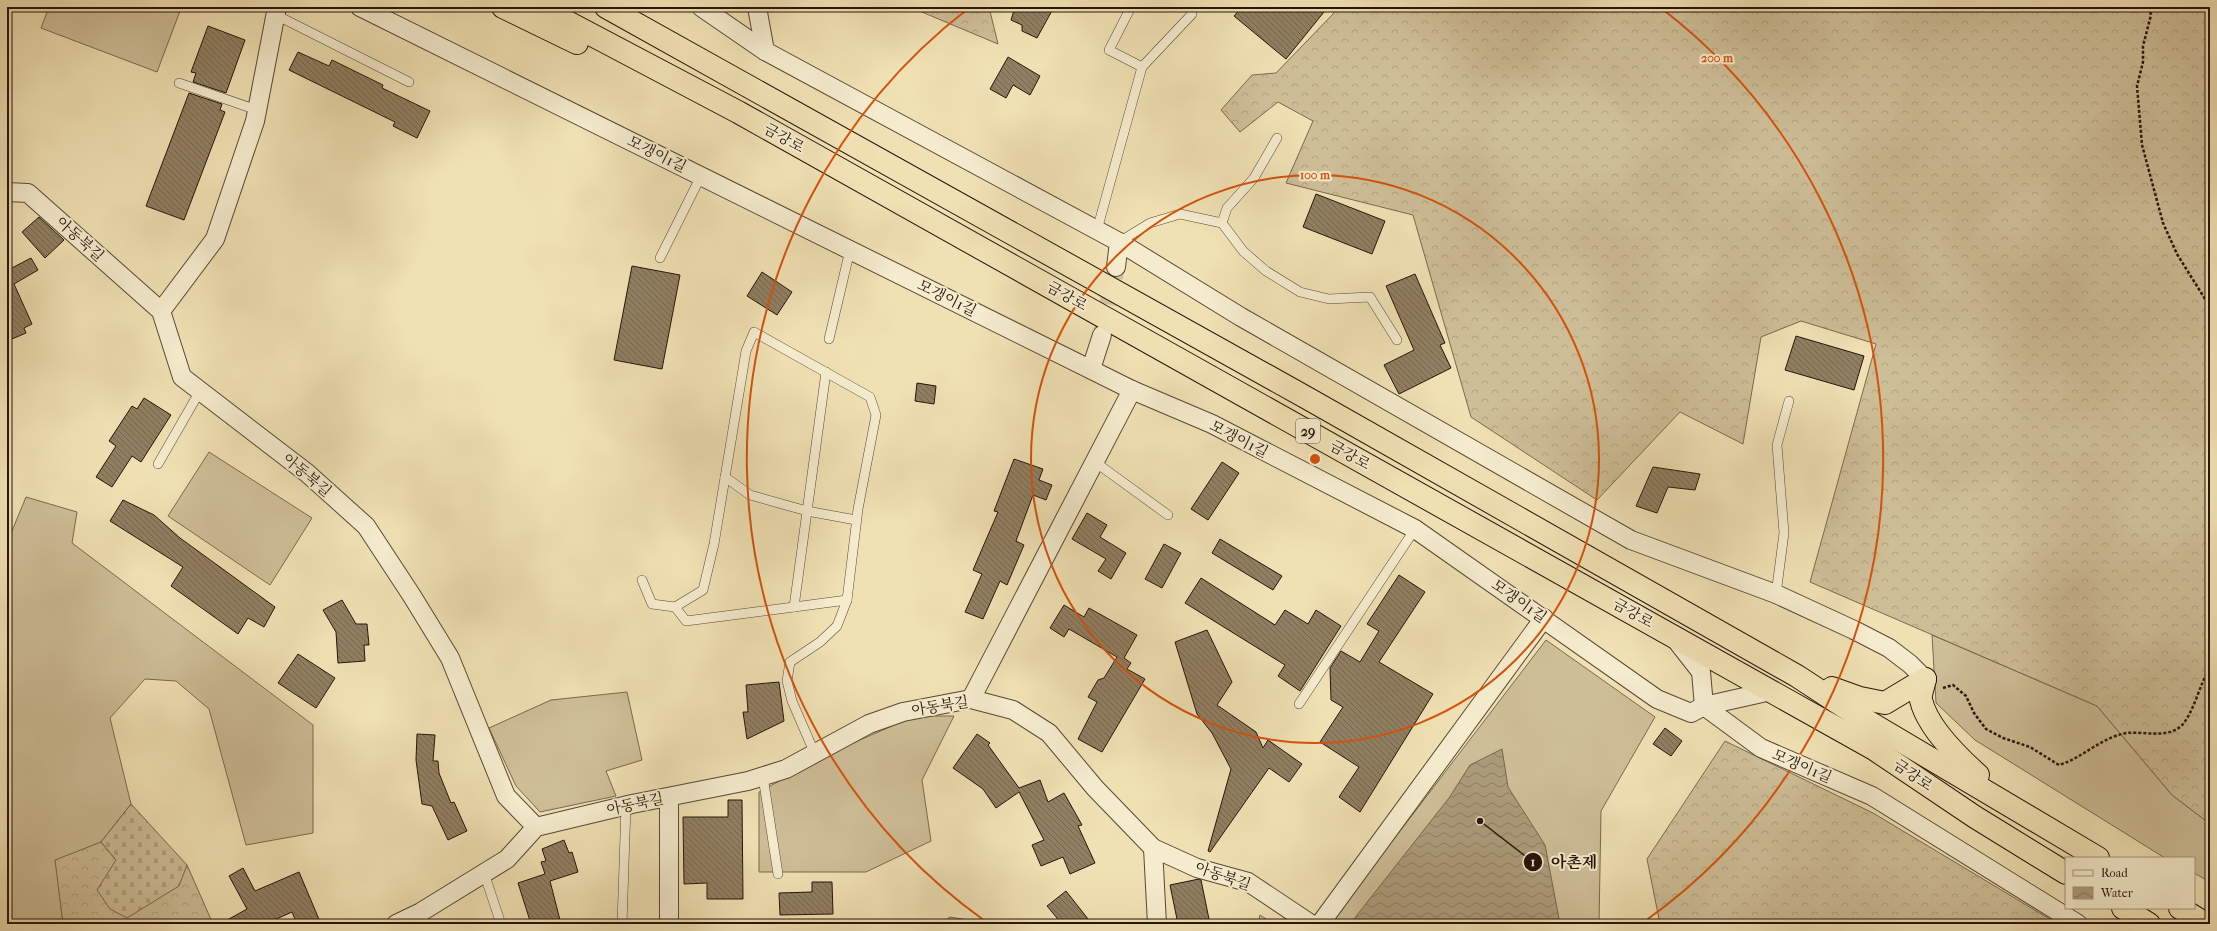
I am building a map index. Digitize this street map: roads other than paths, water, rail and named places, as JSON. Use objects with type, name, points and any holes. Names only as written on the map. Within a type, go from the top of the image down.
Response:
[{"type":"highway","points":[[503,7],[708,108],[738,112]]},
{"type":"highway","name":"금강로","points":[[540,7],[738,112],[1874,749],[1975,817],[2065,872]]},
{"type":"highway","name":"금강로","points":[[606,7],[1300,394],[1797,676],[1852,712],[2010,804],[2096,857]]},
{"type":"highway","points":[[1797,676],[1860,698],[1886,703],[1923,689],[1932,723],[1949,748],[2010,804]]},
{"type":"highway","points":[[2125,909],[2149,924]]},
{"type":"highway","points":[[2182,909],[2206,924]]},
{"type":"street","name":"모갱이1길","points":[[360,7],[1132,390],[1212,424],[1415,528],[1657,699],[1691,713],[1704,706],[1761,748],[1872,796],[2078,924]]},
{"type":"street","points":[[701,7],[765,51],[1119,242],[1241,317],[1631,540],[1776,594],[1889,648],[1910,664],[1923,689]]},
{"type":"street","points":[[756,7],[765,51]]},
{"type":"street","points":[[161,312],[215,239],[257,110],[277,11]]},
{"type":"street","name":"아동북길","points":[[7,192],[28,193],[161,312],[182,377],[307,473],[366,526],[412,596],[450,658],[506,796],[536,827],[763,776],[786,769],[869,724],[903,712],[971,699],[1013,710],[1049,733],[1095,788],[1154,848],[1197,868],[1248,882],[1311,924]]},
{"type":"street","points":[[1116,267],[1119,242]]},
{"type":"street","points":[[1091,369],[1102,335]]},
{"type":"street","points":[[971,699],[1132,390]]},
{"type":"street","points":[[1320,924],[1544,618]]},
{"type":"street","points":[[1673,635],[1701,672],[1704,706],[1771,691]]},
{"type":"street","points":[[669,797],[669,924]]},
{"type":"street","points":[[396,924],[421,912],[507,858],[536,827]]},
{"type":"street","points":[[1154,848],[1156,924]]},
{"type":"lane","points":[[1131,7],[1109,50],[1142,67]]},
{"type":"lane","points":[[277,11],[409,82]]},
{"type":"lane","points":[[1097,230],[1142,67],[1192,14]]},
{"type":"lane","points":[[179,83],[257,110]]},
{"type":"lane","points":[[1222,223],[1227,208],[1254,178],[1277,138]]},
{"type":"lane","points":[[660,258],[701,176]]},
{"type":"lane","points":[[1119,242],[1150,223],[1180,214],[1222,223],[1243,251],[1266,271],[1300,292],[1329,299],[1370,297],[1397,340]]},
{"type":"lane","points":[[829,339],[850,250]]},
{"type":"lane","points":[[642,580],[652,604],[674,607],[704,590],[714,544],[746,351],[754,332],[870,397],[876,415],[856,520],[847,600],[837,626],[820,642],[790,662],[787,681],[792,701],[815,754]]},
{"type":"lane","points":[[794,607],[826,372]]},
{"type":"lane","points":[[158,464],[200,391]]},
{"type":"lane","points":[[1776,594],[1784,534],[1777,445],[1789,401]]},
{"type":"lane","points":[[1095,462],[1168,515]]},
{"type":"lane","points":[[725,477],[750,495],[807,511],[856,520]]},
{"type":"lane","points":[[1300,704],[1415,528]]},
{"type":"lane","points":[[674,607],[686,622],[847,600]]},
{"type":"lane","points":[[763,776],[778,874]]},
{"type":"lane","points":[[622,924],[626,806]]},
{"type":"lane","points":[[484,873],[501,924]]},
{"type":"water","points":[[1502,749],[1508,787],[1545,845],[1560,924],[1350,924],[1449,798],[1470,765]]},
{"type":"tunnel","points":[[1103,331],[1116,267]]},
{"type":"place","name":"아촌제","points":[[1480,821]]}]
